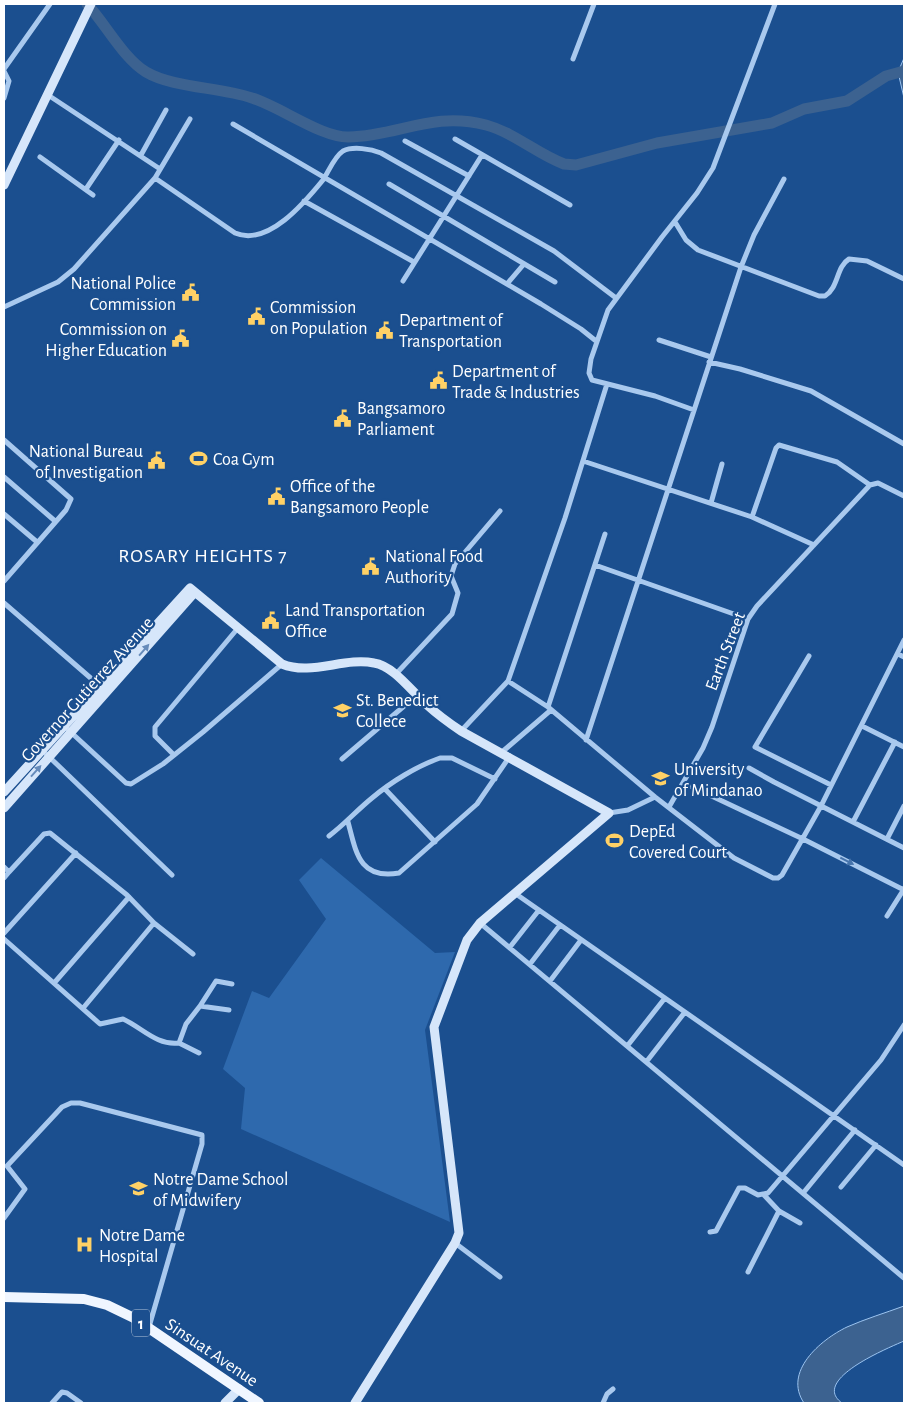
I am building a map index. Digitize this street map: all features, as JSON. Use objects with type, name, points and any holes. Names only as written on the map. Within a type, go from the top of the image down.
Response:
[{"type":"main road","name":"Sinsuat Avenue","points":[[4,1298],[90,1300],[117,1309],[259,1403]]},
{"type":"street","points":[[4,98],[9,81],[4,70],[50,4]]},
{"type":"street","points":[[4,185],[91,4]]},
{"type":"street","points":[[573,59],[594,4]]},
{"type":"street","points":[[694,410],[655,396],[594,381],[589,376],[589,369],[604,319],[616,298],[706,181],[733,116],[775,4]]},
{"type":"street","points":[[48,95],[119,140],[160,169]]},
{"type":"street","points":[[141,155],[166,110]]},
{"type":"street","points":[[4,308],[58,282],[74,269],[155,178],[190,119]]},
{"type":"street","points":[[233,124],[323,179],[507,284],[567,320],[596,341]]},
{"type":"street","points":[[455,139],[570,204]]},
{"type":"street","points":[[86,189],[119,140]]},
{"type":"street","points":[[405,140],[469,176]]},
{"type":"street","points":[[155,178],[242,236],[258,234],[280,224],[304,202],[323,179],[340,153],[345,150],[375,151],[554,251],[616,298]]},
{"type":"street","points":[[403,281],[428,238],[482,155]]},
{"type":"street","points":[[40,157],[92,194]]},
{"type":"street","points":[[586,740],[741,267],[754,235],[784,179]]},
{"type":"street","points":[[389,184],[555,282]]},
{"type":"street","points":[[304,202],[414,262]]},
{"type":"street","points":[[675,222],[686,240],[694,248],[822,297],[830,292],[844,264],[849,259],[857,259],[877,265],[904,279]]},
{"type":"street","points":[[507,284],[524,264]]},
{"type":"street","points":[[659,340],[710,360],[811,392],[904,444]]},
{"type":"street","points":[[461,731],[508,681],[583,461],[607,384]]},
{"type":"street","points":[[4,440],[70,496],[70,505],[4,581]]},
{"type":"street","points":[[752,517],[776,448],[779,445],[838,462],[870,485],[878,482],[904,496]]},
{"type":"street","points":[[583,461],[752,517],[814,545]]},
{"type":"street","points":[[711,503],[722,464]]},
{"type":"street","points":[[4,477],[55,521]]},
{"type":"street","name":"Earth Street","points":[[669,807],[684,783],[712,727],[748,619],[870,485]]},
{"type":"street","points":[[395,674],[452,614],[458,593],[451,576],[455,564],[500,512]]},
{"type":"street","points":[[4,514],[38,542]]},
{"type":"street","points":[[348,822],[359,860],[365,867],[375,872],[392,874],[402,872],[477,804],[495,779],[506,754],[550,708],[605,534]]},
{"type":"street","points":[[595,566],[748,619]]},
{"type":"street","points":[[192,590],[282,664],[300,667],[374,662],[395,674],[444,719],[461,731],[506,754],[609,813]]},
{"type":"street","name":"Governor Gutierrez Avenue","points":[[45,754],[63,725],[192,590]]},
{"type":"street","name":"Governor Gutierrez Avenue","points":[[5,799],[45,754],[71,733],[192,590]]},
{"type":"street","points":[[4,603],[107,692]]},
{"type":"street","points":[[174,755],[155,736],[155,726],[238,628]]},
{"type":"street","points":[[508,681],[550,708],[655,797],[734,858],[773,878],[778,878],[782,875],[821,806],[904,640]]},
{"type":"street","points":[[898,654],[904,657]]},
{"type":"street","points":[[809,656],[762,732],[755,748],[831,785]]},
{"type":"street","points":[[63,725],[128,784],[148,774],[174,755],[282,664]]},
{"type":"street","points":[[342,759],[417,695]]},
{"type":"street","points":[[862,726],[904,747]]},
{"type":"street","points":[[854,822],[895,742]]},
{"type":"street","points":[[45,754],[172,875]]},
{"type":"street","points":[[328,836],[348,822],[353,814],[384,789],[431,762],[447,757],[495,779]]},
{"type":"street","points":[[749,768],[904,848]]},
{"type":"street","points":[[684,783],[803,839],[904,890],[887,916]]},
{"type":"street","points":[[384,789],[435,842]]},
{"type":"street","points":[[354,1403],[455,1243],[459,1226],[434,1027],[467,940],[480,923],[609,813],[628,810],[655,797]]},
{"type":"street","points":[[887,839],[904,806]]},
{"type":"street","points":[[4,878],[47,832],[76,853],[129,897],[154,923],[193,954]]},
{"type":"street","points":[[4,933],[76,853]]},
{"type":"street","points":[[4,866],[10,872]]},
{"type":"street","points":[[516,894],[904,1165]]},
{"type":"street","points":[[55,982],[129,897]]},
{"type":"street","points":[[510,947],[539,910]]},
{"type":"street","points":[[84,1007],[154,923]]},
{"type":"street","points":[[480,923],[783,1174],[904,1278]]},
{"type":"street","points":[[530,964],[560,925]]},
{"type":"street","points":[[4,939],[84,1007],[100,1024],[123,1019],[156,1039],[165,1043],[179,1043],[199,1054]]},
{"type":"street","points":[[550,981],[581,940]]},
{"type":"street","points":[[179,1043],[186,1024],[216,982],[232,984]]},
{"type":"street","points":[[628,1046],[665,998]]},
{"type":"street","points":[[200,1006],[229,1010]]},
{"type":"street","points":[[647,1061],[685,1012]]},
{"type":"street","points":[[710,1232],[716,1232],[738,1189],[743,1188],[758,1196],[764,1195],[832,1114],[881,1060],[904,1026]]},
{"type":"street","points":[[4,1218],[25,1190],[24,1186],[7,1166],[50,1119],[68,1104],[80,1103],[202,1135],[203,1141],[148,1328]]},
{"type":"street","points":[[804,1192],[855,1130]]},
{"type":"street","points":[[841,1187],[876,1145]]},
{"type":"street","points":[[764,1195],[779,1211],[800,1223]]},
{"type":"street","points":[[748,1272],[779,1211]]},
{"type":"street","points":[[455,1243],[500,1277]]},
{"type":"street","points":[[225,1403],[239,1389]]},
{"type":"street","points":[[603,1403],[607,1394],[613,1389]]},
{"type":"street","points":[[52,1403],[62,1392],[67,1393],[81,1403]]},
{"type":"shaded area","points":[[904,58],[904,98],[898,72]]},
{"type":"shaded area","points":[[321,858],[435,953],[455,952],[425,1030],[450,1222],[241,1129],[245,1088],[223,1069],[252,991],[269,998],[326,919],[299,880]]},
{"type":"shaded area","points":[[904,1306],[904,1341],[883,1350],[843,1375],[836,1385],[835,1394],[842,1403],[804,1403],[799,1391],[798,1380],[801,1369],[816,1349],[826,1340],[847,1327]]},
{"type":"waterway","points":[[87,4],[122,49],[138,66],[146,72],[169,81],[252,98],[327,133],[338,136],[367,136],[432,122],[467,121],[486,125],[507,133],[554,160],[564,164],[576,165],[657,143],[772,123],[804,109],[847,101],[886,76],[904,71]]},
{"type":"place","name":"National Police Commission","points":[[190,293]]},
{"type":"place","name":"Commission on Population","points":[[256,317]]},
{"type":"place","name":"Department of Transportation","points":[[385,330]]},
{"type":"place","name":"Commission on Higher Education","points":[[181,339]]},
{"type":"place","name":"Department of Trade & Industries","points":[[438,381]]},
{"type":"place","name":"Bangsamoro Parliament","points":[[343,418]]},
{"type":"place","name":"Coa Gym","points":[[199,459]]},
{"type":"place","name":"National Bureau of Investigation","points":[[157,461]]},
{"type":"place","name":"Office of the Bangsamoro People","points":[[276,496]]},
{"type":"place","name":"National Food Authority","points":[[371,566]]},
{"type":"place","name":"Land Transportation Office","points":[[271,620]]},
{"type":"place","name":"St. Benedict Collece","points":[[342,710]]},
{"type":"place","name":"University of Mindanao","points":[[660,779]]},
{"type":"place","name":"DepEd Covered Court","points":[[615,841]]},
{"type":"place","name":"Notre Dame School of Midwifery","points":[[139,1189]]},
{"type":"place","name":"Notre Dame Hospital","points":[[85,1245]]},
{"type":"district","name":"ROSARY HEIGHTS 7","points":[[203,555]]}]
